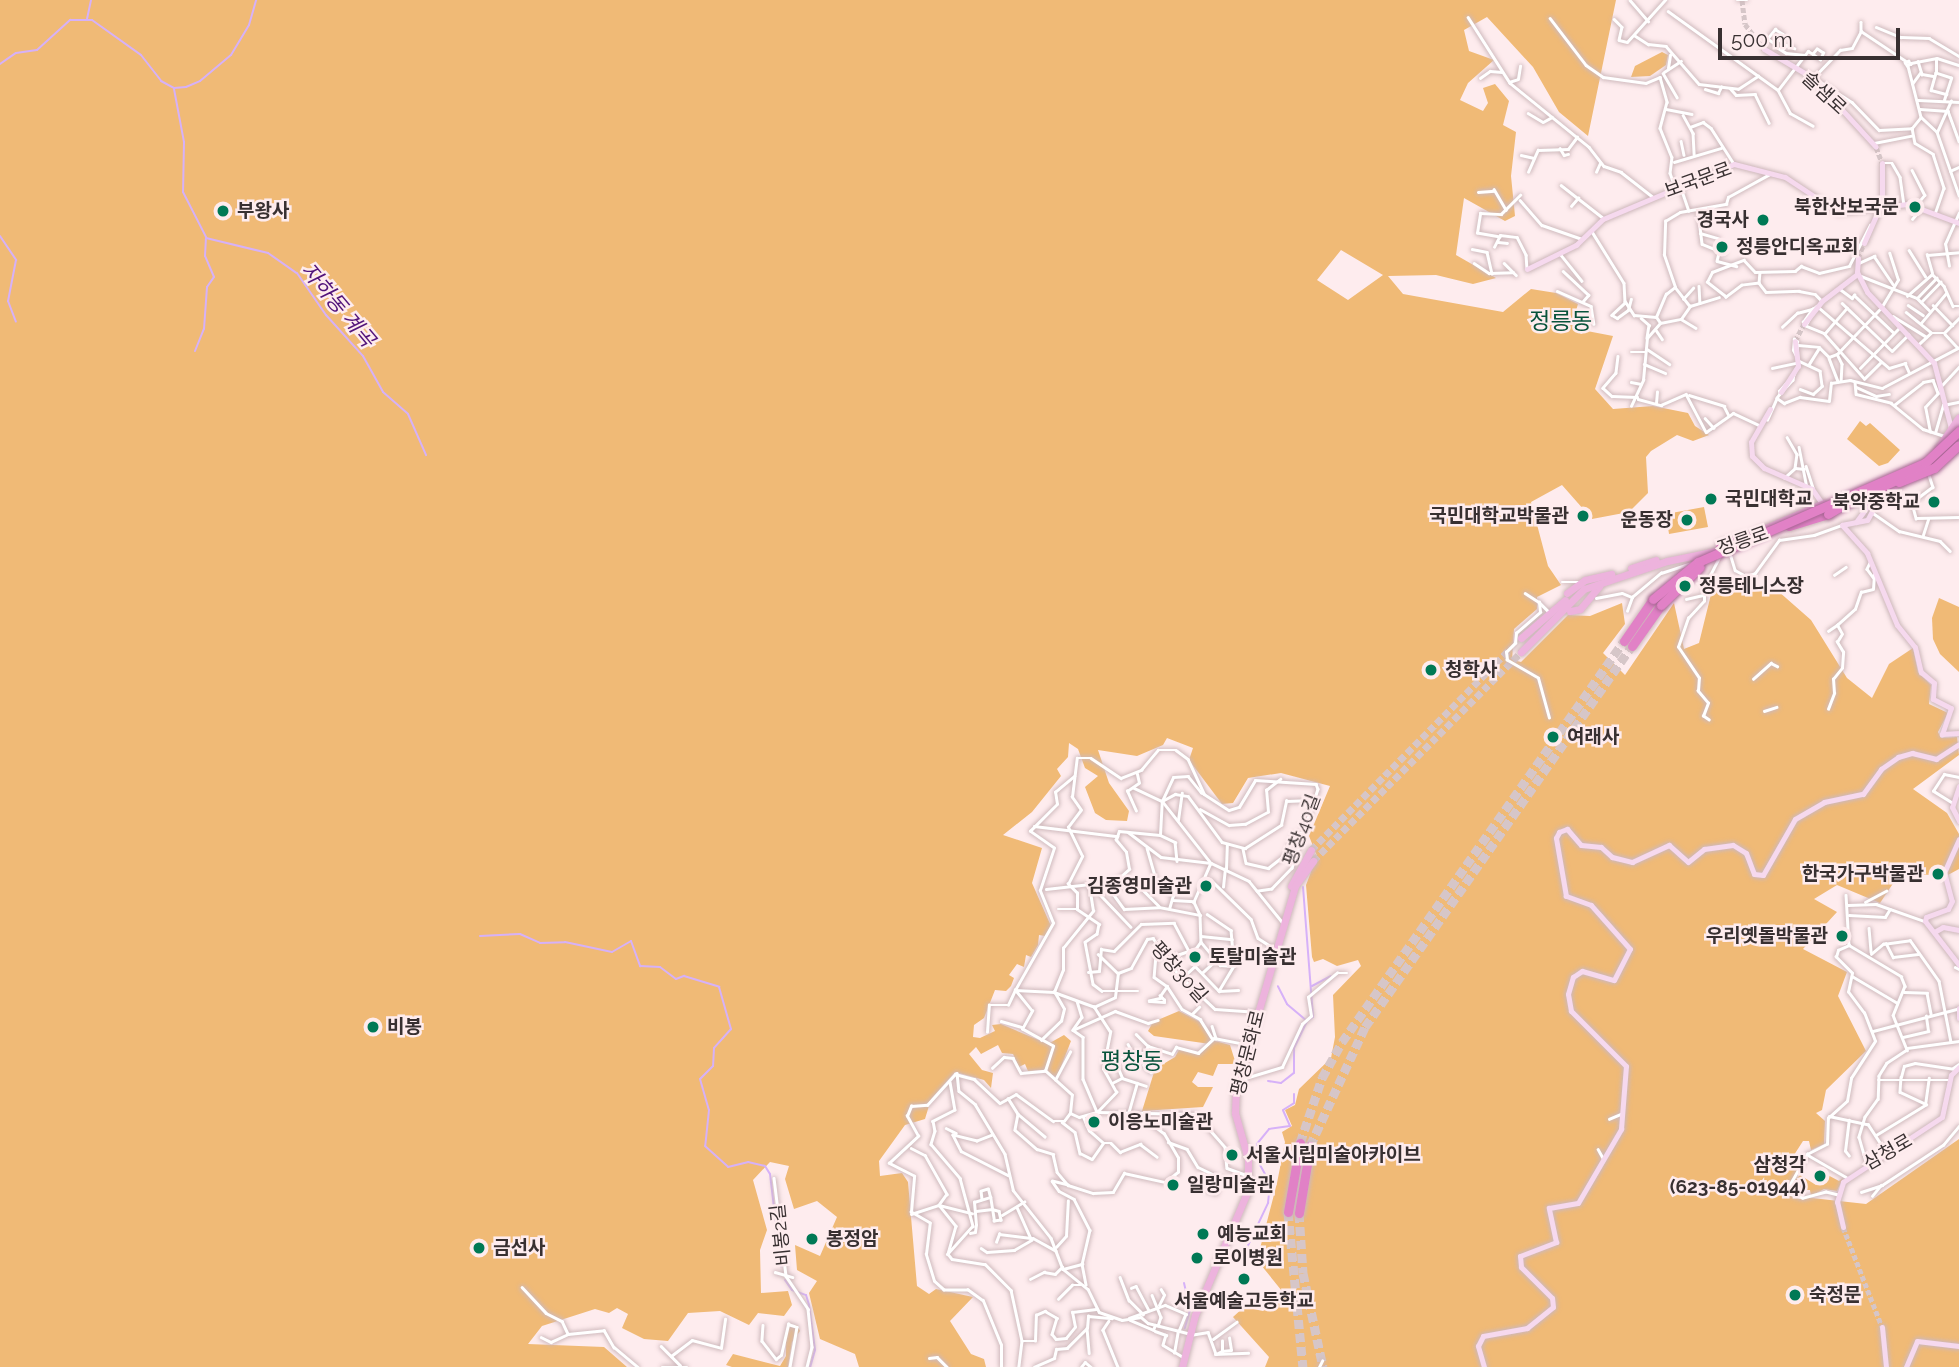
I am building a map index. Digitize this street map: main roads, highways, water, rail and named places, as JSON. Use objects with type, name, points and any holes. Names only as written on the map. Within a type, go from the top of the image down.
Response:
[{"type":"highway","points":[[1628,643],[1657,602],[1698,562],[1925,463],[1955,430]]},
{"type":"highway","points":[[1758,535],[1781,524],[1820,519],[1890,479],[1931,469],[1958,446]]},
{"type":"highway","points":[[1657,602],[1708,563],[1853,499]]},
{"type":"highway","points":[[1723,549],[1744,537],[1830,505]]},
{"type":"highway","points":[[1289,1212],[1300,1143]]},
{"type":"highway","points":[[1299,1213],[1310,1146]]},
{"type":"main road","points":[[1830,505],[1868,500],[1926,469],[1946,453],[1959,417]]},
{"type":"main road","points":[[1890,479],[1927,459],[1955,430]]},
{"type":"main road","points":[[1890,479],[1908,477]]},
{"type":"main road","points":[[1830,505],[1879,495]]},
{"type":"main road","name":"정릉로","points":[[1521,638],[1580,588],[1642,564],[1723,549],[1769,524],[1781,524],[1830,505]]},
{"type":"main road","name":"정릉로","points":[[1521,652],[1576,595],[1615,575],[1723,549],[1830,505]]},
{"type":"main road","name":"정릉로","points":[[1758,535],[1769,524]]},
{"type":"main road","points":[[1567,593],[1585,580],[1615,575]]},
{"type":"main road","points":[[1570,611],[1580,609],[1615,575]]},
{"type":"main road","name":"평창문화로","points":[[1288,906],[1294,878],[1311,850]]},
{"type":"main road","name":"평창문화로","points":[[1182,1367],[1190,1335],[1249,1178],[1235,1113],[1238,1079],[1294,886],[1313,860]]},
{"type":"waterway","points":[[87,19],[91,0]]},
{"type":"waterway","points":[[0,64],[16,53],[37,50],[70,20],[92,20],[141,55],[161,81],[174,88],[186,87],[200,81],[231,55],[249,25],[256,0]]},
{"type":"waterway","points":[[174,89],[184,142],[183,192],[206,237]]},
{"type":"waterway","points":[[0,236],[16,260],[8,301],[16,322]]},
{"type":"waterway","name":"자하동 계곡","points":[[206,238],[268,253],[297,273],[326,315],[363,356],[383,392],[408,414],[426,455]]},
{"type":"waterway","points":[[195,351],[204,329],[207,287],[214,277],[205,256],[206,239]]},
{"type":"waterway","points":[[1303,887],[1313,1017],[1307,1021]]},
{"type":"waterway","points":[[480,936],[520,934],[540,943],[565,942],[612,952],[631,941],[640,966],[660,967],[676,979],[684,976],[719,987],[731,1029],[714,1048],[713,1066],[700,1079],[709,1110],[705,1146],[728,1167],[748,1162],[765,1166],[770,1174],[781,1266]]},
{"type":"waterway","points":[[1312,986],[1331,976]]},
{"type":"waterway","points":[[1268,1081],[1281,1083],[1294,1073],[1294,1048],[1307,1021],[1287,1004],[1278,986]]},
{"type":"waterway","points":[[1225,1258],[1243,1256],[1268,1203],[1270,1183],[1252,1150],[1269,1129],[1290,1126],[1283,1110],[1294,1103],[1294,1094]]},
{"type":"waterway","points":[[785,1280],[792,1290],[806,1295],[809,1305],[815,1350],[810,1367]]},
{"type":"waterway","points":[[1184,1283],[1190,1310],[1185,1328]]},
{"type":"tunnel","points":[[1742,0],[1745,24],[1764,49]]},
{"type":"tunnel","points":[[1876,147],[1882,163]]},
{"type":"tunnel","points":[[1858,258],[1864,243]]},
{"type":"tunnel","points":[[1795,341],[1804,324]]},
{"type":"tunnel","points":[[1300,1143],[1322,1078],[1342,1042],[1624,641]]},
{"type":"tunnel","points":[[1310,1146],[1365,1027],[1632,646]]},
{"type":"tunnel","points":[[1311,850],[1511,648]]},
{"type":"tunnel","points":[[1313,861],[1521,652]]},
{"type":"tunnel","points":[[1288,1212],[1303,1367]]},
{"type":"tunnel","points":[[1299,1213],[1303,1273],[1323,1367]]},
{"type":"tunnel","points":[[1843,1227],[1882,1327]]},
{"type":"place","name":"북한산보국문","points":[[1915,207]]},
{"type":"place","name":"부왕사","points":[[223,211]]},
{"type":"place","name":"경국사","points":[[1763,220]]},
{"type":"place","name":"정릉안디옥교회","points":[[1722,247]]},
{"type":"place","name":"국민대학교","points":[[1711,499]]},
{"type":"place","name":"북악중학교","points":[[1934,502]]},
{"type":"place","name":"국민대학교박물관","points":[[1583,516]]},
{"type":"place","name":"운동장","points":[[1687,520]]},
{"type":"place","name":"정릉테니스장","points":[[1685,586]]},
{"type":"place","name":"청학사","points":[[1431,670]]},
{"type":"place","name":"여래사","points":[[1553,737]]},
{"type":"place","name":"한국가구박물관","points":[[1938,874]]},
{"type":"place","name":"김종영미술관","points":[[1206,886]]},
{"type":"place","name":"우리옛돌박물관","points":[[1842,936]]},
{"type":"place","name":"토탈미술관","points":[[1195,957]]},
{"type":"place","name":"비봉","points":[[373,1027]]},
{"type":"place","name":"이응노미술관","points":[[1094,1122]]},
{"type":"place","name":"서울시립미술아카이브","points":[[1232,1155]]},
{"type":"place","name":"삼청각 (623-85-01944)","points":[[1820,1176]]},
{"type":"place","name":"일랑미술관","points":[[1173,1185]]},
{"type":"place","name":"예능교회","points":[[1203,1234]]},
{"type":"place","name":"봉정암","points":[[812,1239]]},
{"type":"place","name":"금선사","points":[[479,1248]]},
{"type":"place","name":"로이병원","points":[[1197,1258]]},
{"type":"place","name":"서울예술고등학교","points":[[1244,1279]]},
{"type":"place","name":"숙정문","points":[[1795,1295]]},
{"type":"district","name":"정릉동","points":[[1561,321]]},
{"type":"district","name":"평창동","points":[[1132,1061]]}]
